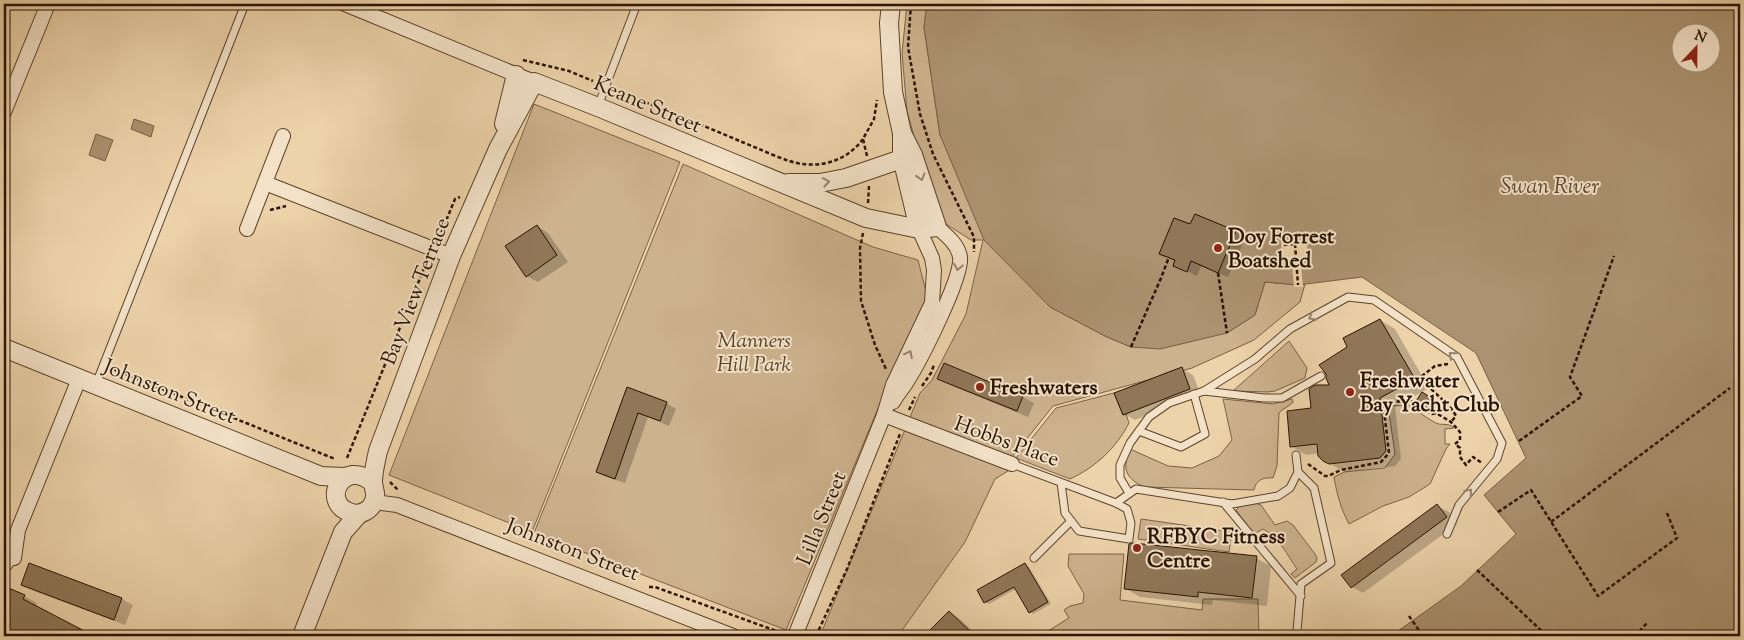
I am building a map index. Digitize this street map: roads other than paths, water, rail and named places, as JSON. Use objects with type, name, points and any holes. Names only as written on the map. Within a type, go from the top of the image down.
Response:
[{"type":"street","points":[[4,112],[48,4]]},
{"type":"street","name":"Keane Street","points":[[345,4],[516,75],[598,106],[866,218],[919,229],[937,227]]},
{"type":"street","points":[[891,4],[889,23],[893,92],[908,156],[919,229]]},
{"type":"street","name":"Bay View Terrace","points":[[498,149],[516,75]]},
{"type":"street","name":"Bay View Terrace","points":[[374,492],[378,451],[450,256],[498,149],[534,82]]},
{"type":"street","points":[[247,229],[283,136]]},
{"type":"street","points":[[778,182],[820,183],[837,180],[908,156]]},
{"type":"street","points":[[908,156],[937,227]]},
{"type":"street","points":[[265,183],[450,256]]},
{"type":"street","name":"Lilla Street","points":[[884,415],[907,382],[945,306],[958,271],[960,256],[957,247],[937,227]]},
{"type":"street","name":"Lilla Street","points":[[795,636],[884,415],[893,385],[932,303],[934,270],[932,258],[919,229]]},
{"type":"street","name":"Johnston Street","points":[[4,348],[345,487]]},
{"type":"street","points":[[14,558],[18,530],[79,379]]},
{"type":"street","name":"Hobbs Place","points":[[884,415],[1012,464]]},
{"type":"street","name":"Bay View Terrace","points":[[345,487],[378,451]]},
{"type":"street","points":[[343,532],[359,514],[366,511],[374,492],[363,476],[345,487]]},
{"type":"street","points":[[345,487],[348,512],[359,514]]},
{"type":"street","points":[[302,636],[343,532],[345,487]]},
{"type":"street","name":"Johnston Street","points":[[374,492],[396,505],[733,636]]},
{"type":"lane","points":[[96,384],[245,4]]},
{"type":"lane","points":[[598,106],[637,4]]},
{"type":"lane","points":[[1129,494],[1120,478],[1120,465],[1130,443],[1149,417],[1168,403],[1204,391],[1256,360],[1290,329],[1348,297],[1374,300],[1457,357],[1502,443],[1497,459],[1459,505],[1447,534]]},
{"type":"lane","points":[[1204,391],[1264,398],[1282,398],[1321,376]]},
{"type":"lane","points":[[1139,430],[1181,447],[1205,434],[1194,394]]},
{"type":"lane","points":[[1061,483],[1065,514],[1079,531],[1129,539],[1131,523],[1127,509],[1116,503],[1136,489],[1232,504],[1278,496],[1290,488],[1298,472],[1296,455]]},
{"type":"lane","name":"Hobbs Place","points":[[1012,464],[1116,503]]},
{"type":"lane","points":[[1297,631],[1301,584],[1331,563],[1314,488],[1298,472]]},
{"type":"lane","points":[[1223,502],[1301,596]]},
{"type":"lane","points":[[1034,558],[1071,521]]},
{"type":"lane","points":[[4,572],[14,558]]},
{"type":"water","name":"Swan River","points":[[927,4],[1740,4],[1740,636],[1391,636],[1461,586],[1516,534],[1484,495],[1526,458],[1476,353],[1362,277],[1298,285],[1265,282],[1255,315],[1227,333],[1160,349],[1131,347],[1107,337],[1050,307],[984,240],[940,135],[924,27]]},
{"type":"water","points":[[134,119],[154,126],[151,137],[131,129]]},
{"type":"water","points":[[96,134],[113,140],[105,161],[89,155]]},
{"type":"place","name":"Doy Forrest Boatshed","points":[[1218,248]]},
{"type":"place","name":"Freshwaters","points":[[980,387]]},
{"type":"place","name":"Freshwater Bay Yacht Club","points":[[1350,392]]},
{"type":"place","name":"RFBYC Fitness Centre","points":[[1137,548]]},
{"type":"park label","name":"Manners Hill Park","points":[[754,352]]}]
